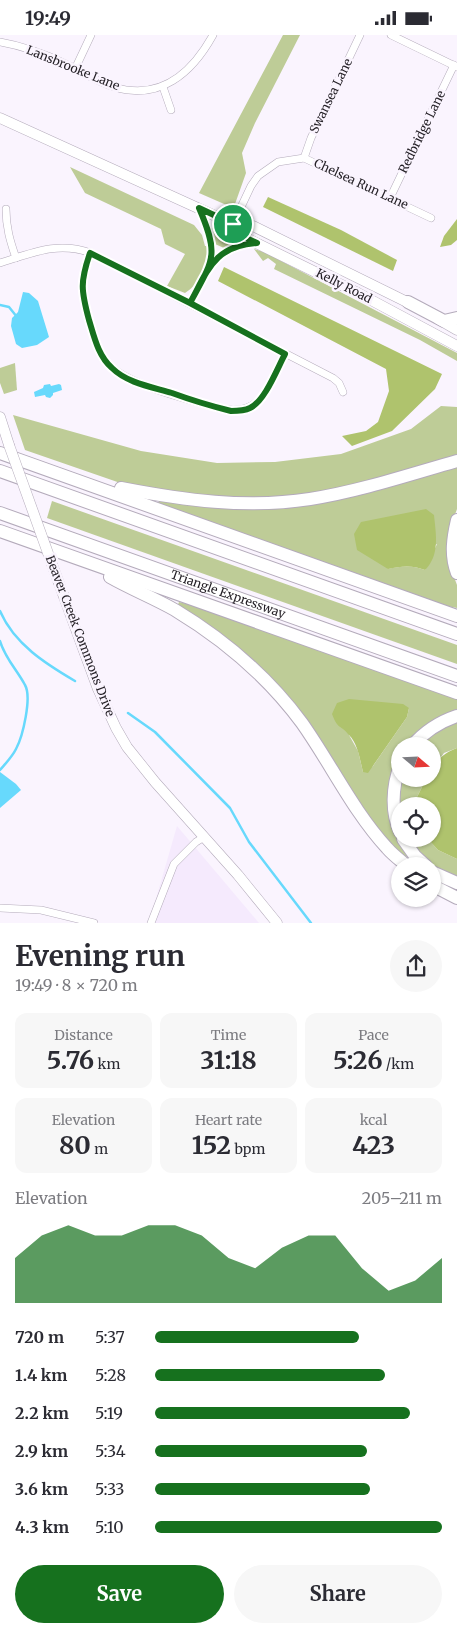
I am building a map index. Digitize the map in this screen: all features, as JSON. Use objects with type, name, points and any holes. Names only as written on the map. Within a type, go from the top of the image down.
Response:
[{"type":"highway","points":[[408,302],[444,321],[457,318]]},
{"type":"highway","points":[[4,449],[77,479],[457,616]]},
{"type":"highway","points":[[77,479],[178,499],[224,503],[271,502],[308,499],[342,493],[457,461]]},
{"type":"highway","points":[[0,471],[457,634]]},
{"type":"highway","name":"Triangle Expressway","points":[[0,513],[457,676]]},
{"type":"highway","points":[[457,520],[453,552],[457,573]]},
{"type":"highway","points":[[0,531],[457,693]]},
{"type":"highway","points":[[78,559],[175,611],[220,640],[268,683],[302,723],[365,820],[387,848],[397,857]]},
{"type":"highway","points":[[421,737],[429,729],[457,716]]},
{"type":"highway","points":[[441,876],[457,883]]},
{"type":"highway","points":[[441,890],[457,898]]},
{"type":"main road","name":"Kelly Road","points":[[0,118],[233,224],[253,226],[408,302],[457,330]]},
{"type":"main road","name":"Kelly Road","points":[[233,224],[246,238],[358,293],[457,346]]},
{"type":"main road","name":"Beaver Creek Commons Drive","points":[[0,417],[4,449],[53,567],[98,689],[116,728],[141,765],[277,923]]},
{"type":"street","points":[[75,69],[91,35]]},
{"type":"street","name":"Lansbrooke Lane","points":[[0,43],[35,51],[121,89],[143,90],[163,87],[190,68],[213,35]]},
{"type":"street","name":"Swansea Lane","points":[[304,158],[310,137],[360,35]]},
{"type":"street","points":[[391,35],[455,66]]},
{"type":"street","name":"Redbridge Lane","points":[[390,198],[455,66]]},
{"type":"street","points":[[163,87],[171,110]]},
{"type":"street","name":"Chelsea Run Lane","points":[[233,224],[251,186],[258,176],[278,162],[304,158],[431,218]]},
{"type":"street","points":[[199,208],[211,237],[210,265]]},
{"type":"street","points":[[6,209],[6,224],[16,258]]},
{"type":"street","points":[[190,303],[210,265],[221,254],[230,248],[257,243]]},
{"type":"street","points":[[0,263],[58,247],[79,249],[90,253],[333,378],[339,383],[343,391]]},
{"type":"street","points":[[90,253],[82,282],[83,298],[94,339],[104,359],[112,368],[132,381],[218,408],[241,411],[252,407],[263,396],[285,354]]},
{"type":"street","points":[[151,923],[174,864],[204,837]]},
{"type":"street","points":[[0,908],[41,910],[94,923]]},
{"type":"shaded area","points":[[177,826],[210,865],[259,923],[149,923]]},
{"type":"green space","points":[[283,35],[300,35],[255,123],[242,153],[246,173],[235,204],[231,207],[199,193]]},
{"type":"green space","points":[[70,167],[194,225],[202,235],[205,246],[209,246],[209,252],[202,273],[195,285],[185,293],[167,286],[185,254],[165,244],[161,229],[85,193]]},
{"type":"green space","points":[[268,197],[341,230],[397,260],[393,271],[263,207]]},
{"type":"green space","points":[[457,219],[457,240],[451,245],[440,247],[444,236]]},
{"type":"green space","points":[[211,227],[239,241],[224,248],[215,244]]},
{"type":"green space","points":[[254,249],[264,252],[457,353],[457,361],[420,340],[274,269],[276,264],[268,258],[263,261]]},
{"type":"green space","points":[[224,267],[442,374],[435,389],[392,431],[352,446],[342,436],[366,431],[378,422],[389,391],[386,369],[218,281]]},
{"type":"green space","points":[[15,363],[17,390],[4,394],[0,383],[0,368]]},
{"type":"green space","points":[[441,406],[457,407],[457,455],[344,487],[310,494],[258,498],[215,498],[129,486],[25,450],[13,415],[141,451],[217,463],[275,462],[341,454],[411,429]]},
{"type":"green space","points":[[457,466],[457,509],[449,531],[451,569],[457,585],[457,608],[437,604],[158,504],[159,501],[228,508]],"holes":[[[437,544],[425,570],[416,567],[387,569]]]},
{"type":"green space","points":[[52,501],[457,645],[457,664],[47,518]]},
{"type":"green space","points":[[426,509],[434,515],[436,544],[433,558],[425,570],[416,567],[388,569],[357,550],[354,534],[361,522]]},
{"type":"green space","points":[[179,602],[204,608],[457,698],[457,712],[420,737],[393,737],[407,717],[409,708],[349,735],[358,751],[363,772],[373,766],[391,740],[390,782],[394,797],[391,797],[391,844],[367,815],[298,711],[177,607]]},
{"type":"green space","points":[[349,699],[403,704],[409,708],[407,717],[393,737],[391,737],[391,740],[368,773],[363,772],[355,743],[334,719],[332,714],[337,703]]},
{"type":"green space","points":[[457,722],[457,748],[444,753],[441,757],[441,737],[428,737],[435,731]]},
{"type":"green space","points":[[457,748],[457,859],[435,847],[441,847],[441,797],[417,797],[422,787],[441,787],[441,758]]},
{"type":"green space","points":[[399,787],[422,787],[417,797],[400,797]]},
{"type":"green space","points":[[394,847],[406,847],[408,855],[404,857]]},
{"type":"green space","points":[[415,847],[435,847],[457,859],[457,879],[441,871],[441,857],[424,857]]},
{"type":"water","points":[[23,292],[29,293],[38,301],[49,337],[37,345],[22,348],[16,344],[11,326],[12,318],[18,312]]},
{"type":"water","points":[[50,384],[51,386],[61,385],[62,390],[53,393],[50,398],[45,395],[35,397],[34,392],[43,388],[44,385]]},
{"type":"water","points":[[0,772],[21,790],[0,808]]},
{"type":"waterway","points":[[0,305],[9,307],[17,317]]},
{"type":"waterway","points":[[0,611],[6,623],[22,643],[53,668],[75,681]]},
{"type":"waterway","points":[[0,641],[25,685],[28,698],[26,717],[19,743],[13,755],[0,770]]},
{"type":"waterway","points":[[128,713],[155,732],[230,808],[249,842],[311,923]]},
{"type":"route","points":[[233,224],[199,208],[209,230],[212,250],[210,265],[190,303],[285,354],[263,396],[252,407],[241,411],[231,411],[132,381],[112,368],[104,359],[94,339],[83,298],[82,282],[90,253],[190,303],[210,265],[221,254],[237,245],[257,243],[246,238],[233,224]]}]
